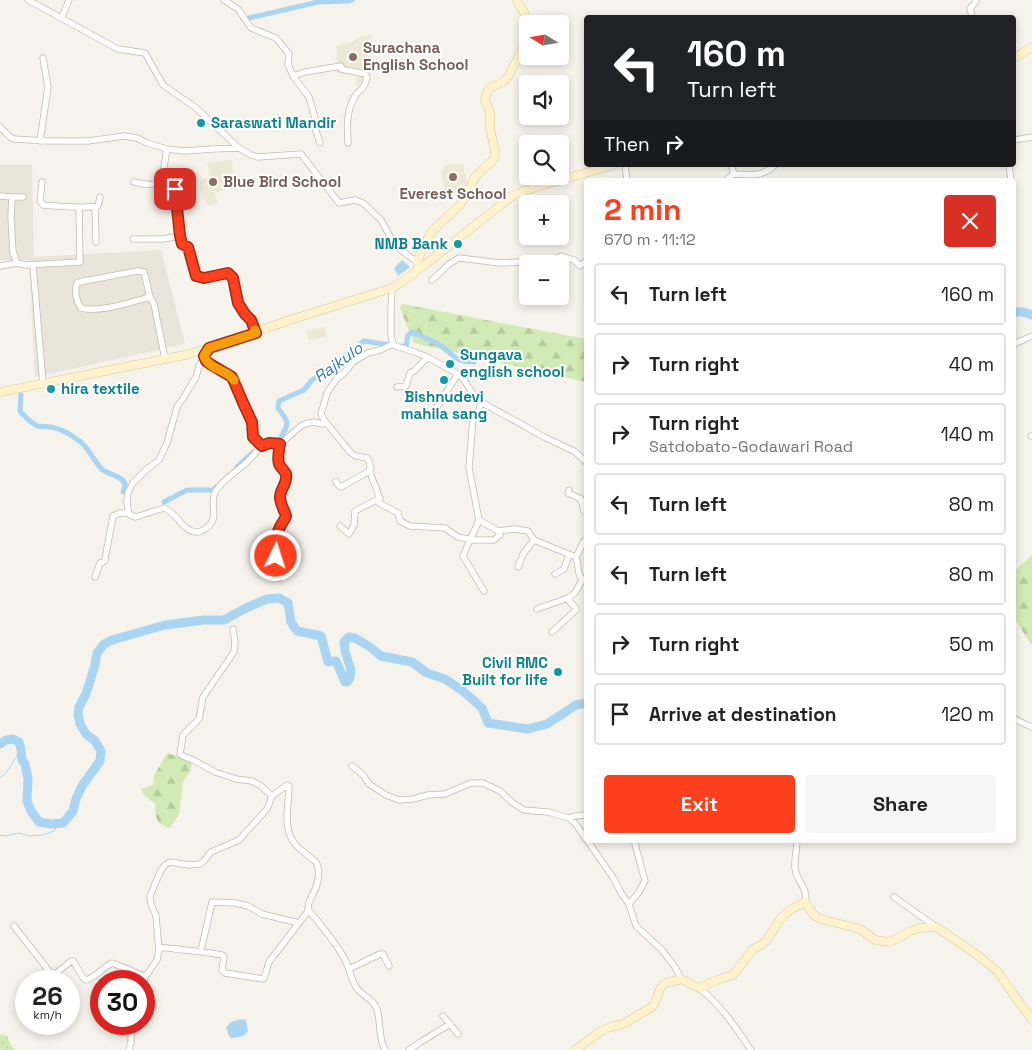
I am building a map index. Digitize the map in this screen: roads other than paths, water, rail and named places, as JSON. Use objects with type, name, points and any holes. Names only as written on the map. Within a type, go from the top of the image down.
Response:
[{"type":"street","points":[[28,0],[118,49],[145,53],[163,85],[196,108],[250,156],[302,154],[338,203],[355,200],[363,202],[380,220],[398,248],[418,266]]},
{"type":"street","points":[[62,17],[69,0]]},
{"type":"street","points":[[224,0],[238,9],[251,28],[276,38],[289,54],[288,64],[293,76],[309,97],[316,118],[316,131],[320,143]]},
{"type":"street","points":[[517,0],[525,15]]},
{"type":"street","points":[[972,15],[970,8],[976,0]]},
{"type":"street","points":[[1016,57],[1032,47]]},
{"type":"street","points":[[418,266],[423,247],[432,231],[459,206],[475,178],[494,159],[495,151],[490,128],[490,112],[485,99],[486,94],[490,88],[503,82],[508,77],[519,55]]},
{"type":"street","points":[[40,141],[48,87],[43,58]]},
{"type":"street","points":[[293,76],[341,66],[341,69],[365,74],[367,77],[365,86],[356,94],[347,118],[348,143]]},
{"type":"street","points":[[0,127],[14,139],[88,142],[124,136],[137,138],[167,149],[184,151],[239,148]]},
{"type":"street","points":[[1016,140],[1032,137]]},
{"type":"street","points":[[134,182],[160,183],[167,149]]},
{"type":"street","points":[[0,392],[207,352],[290,320],[392,288],[402,283],[418,266],[512,196],[606,167]]},
{"type":"street","points":[[732,167],[734,174]]},
{"type":"street","points":[[729,178],[734,174],[758,175],[773,167]]},
{"type":"street","points":[[42,182],[40,201],[43,205],[95,207]]},
{"type":"street","points":[[175,189],[180,236],[182,244],[188,247],[196,276],[204,278],[228,273],[233,278],[238,303],[251,320],[256,333]]},
{"type":"street","points":[[0,196],[23,197]]},
{"type":"street","points":[[12,197],[13,252],[18,263]]},
{"type":"street","points":[[96,242],[95,207],[98,206],[100,197]]},
{"type":"street","points":[[0,266],[18,263],[33,266],[80,262],[79,207]]},
{"type":"street","points":[[133,239],[163,239],[180,236]]},
{"type":"street","points":[[432,280],[449,264],[459,258],[500,263],[544,261],[561,256],[574,260],[580,266],[584,263]]},
{"type":"street","points":[[33,266],[43,384]]},
{"type":"street","points":[[150,297],[96,310],[86,309],[81,308],[78,302],[76,288],[77,283],[84,281],[144,272],[150,297],[154,304],[165,359]]},
{"type":"street","points":[[392,288],[391,336],[395,346],[415,352],[458,374],[481,402],[546,438],[574,451],[584,460]]},
{"type":"street","points":[[1016,343],[1032,336]]},
{"type":"street","points":[[393,344],[380,350],[368,352],[353,362],[335,381],[327,393],[322,414],[326,422],[351,453],[367,458],[370,462],[371,475],[380,498],[379,503],[398,513],[400,521],[410,526],[445,528],[458,537],[472,540],[494,540],[500,535],[498,531]]},
{"type":"street","points":[[207,352],[206,361],[232,377],[252,422],[253,437],[262,446]]},
{"type":"street","points":[[207,352],[196,376],[177,407],[163,452],[158,460],[133,483],[128,492],[126,501],[130,514],[135,517],[164,508],[176,516],[185,528],[196,532],[202,531],[213,520],[213,503],[216,491],[231,474],[262,446],[269,443],[280,444]]},
{"type":"street","points":[[397,386],[406,386],[410,373],[427,358]]},
{"type":"street","points":[[434,411],[458,374]]},
{"type":"street","points":[[481,402],[479,410],[473,418],[469,468],[479,520],[472,540],[468,543],[463,556],[484,591]]},
{"type":"street","points":[[279,578],[275,545],[280,525],[286,516],[281,506],[280,495],[286,476],[279,464],[278,453],[280,444],[301,426],[314,422],[322,424],[326,422]]},
{"type":"street","points":[[336,481],[341,487],[366,473],[371,468]]},
{"type":"street","points":[[569,490],[568,493],[581,499],[584,511]]},
{"type":"street","points":[[340,526],[349,534],[354,524],[355,511],[380,498]]},
{"type":"street","points":[[95,577],[100,563],[105,562],[113,516],[128,511]]},
{"type":"street","points":[[479,520],[498,531],[514,529],[528,532],[534,540],[576,558],[578,574],[584,581],[575,593],[568,598],[537,609]]},
{"type":"street","points":[[518,567],[523,554],[534,540]]},
{"type":"street","points":[[576,558],[584,541]]},
{"type":"street","points":[[555,574],[564,569],[569,554]]},
{"type":"street","points":[[552,632],[576,610],[568,598]]},
{"type":"street","points":[[233,629],[234,652],[203,697],[199,719],[184,735],[180,754],[215,772],[236,779],[252,781],[272,796]]},
{"type":"street","points":[[1016,720],[1032,727]]},
{"type":"street","points":[[352,766],[363,775],[369,784],[386,795],[399,800],[445,794],[471,783],[483,783],[500,791],[524,810],[548,812],[569,818],[584,835]]},
{"type":"street","points":[[151,970],[160,952],[159,947],[156,916],[150,896],[160,872],[170,862],[189,865],[200,864],[211,852],[239,840],[267,809],[272,796],[287,785],[289,786],[288,824],[292,838],[295,844],[316,862],[318,866],[317,882],[308,904],[308,910],[269,962],[264,978],[225,973],[222,970],[224,956],[201,951],[159,947]]},
{"type":"street","points":[[569,818],[584,814]]},
{"type":"street","points":[[590,843],[629,904],[636,926],[662,950],[675,967],[681,979],[699,988],[721,1008],[751,1050]]},
{"type":"street","points":[[629,904],[645,881],[636,843]]},
{"type":"street","points":[[797,843],[795,868],[797,876],[806,892],[805,902],[815,916],[860,929],[875,940],[889,942],[910,931],[936,927]]},
{"type":"street","points":[[894,897],[976,954],[997,972],[1032,1020]]},
{"type":"street","points":[[201,951],[212,902],[236,903],[248,906],[262,914],[299,923]]},
{"type":"street","points":[[699,988],[732,976],[753,949],[761,946],[766,941],[781,918],[790,910],[805,902]]},
{"type":"street","points":[[308,910],[328,934],[346,961],[357,989],[377,1008],[381,1038],[385,1050]]},
{"type":"street","points":[[14,926],[52,975],[73,961],[84,979],[90,979]]},
{"type":"street","points":[[349,969],[380,954],[382,954],[389,966]]},
{"type":"street","points":[[100,970],[112,964],[130,970]]},
{"type":"street","points":[[574,1050],[601,1031],[623,1024],[652,1007],[662,985],[681,979]]},
{"type":"street","points":[[442,1016],[458,1034]]},
{"type":"street","points":[[409,1050],[450,1024]]},
{"type":"street","points":[[129,1050],[131,1035]]},
{"type":"water","points":[[402,260],[410,267],[398,276],[394,268]]},
{"type":"water","points":[[241,1019],[246,1020],[248,1031],[242,1036],[230,1038],[226,1028],[231,1022]]},
{"type":"waterway","points":[[245,19],[318,2],[352,0]]},
{"type":"waterway","points":[[1016,312],[1032,315]]},
{"type":"waterway","name":"Rajkulo","points":[[402,346],[406,347],[408,335],[412,332],[438,344],[457,359],[474,362]]},
{"type":"waterway","name":"Rajkulo","points":[[269,441],[280,439],[287,423],[278,408],[279,401],[304,390],[311,381],[364,341],[391,345]]},
{"type":"waterway","points":[[21,395],[20,411],[28,420],[38,426],[61,430],[82,443],[103,470],[124,482],[123,492]]},
{"type":"waterway","name":"Rajkulo","points":[[237,467],[253,452]]},
{"type":"waterway","name":"Rajkulo","points":[[164,502],[187,490],[213,490],[216,487]]},
{"type":"waterway","points":[[0,744],[6,740],[13,739],[19,742],[28,778],[27,801],[39,822],[63,823],[73,811],[82,786],[100,761],[101,751],[95,741],[86,734],[80,724],[78,714],[79,707],[86,694],[97,653],[104,644],[165,625],[204,620],[224,620],[267,599],[279,598],[288,603],[291,622],[297,631],[321,636],[328,662],[336,661],[345,682],[350,678],[351,670],[344,642],[349,637],[355,638],[381,656],[412,662],[427,673],[445,679],[463,691],[482,708],[488,723],[528,729],[547,724],[576,705],[584,703]]},
{"type":"waterway","points":[[0,778],[6,773],[21,749]]},
{"type":"waterway","points":[[0,835],[6,836],[19,833],[29,836],[43,835],[54,831],[59,823]]},
{"type":"place","name":"Surachana English School","points":[[353,57]]},
{"type":"place","name":"Saraswati Mandir","points":[[201,123]]},
{"type":"place","name":"Everest School","points":[[453,177]]},
{"type":"place","name":"Blue Bird School","points":[[213,182]]},
{"type":"place","name":"NMB Bank","points":[[458,244]]},
{"type":"place","name":"Sungava english school","points":[[450,364]]},
{"type":"place","name":"Bishnudevi mahila sang","points":[[444,380]]},
{"type":"place","name":"hira textile","points":[[51,389]]},
{"type":"place","name":"Civil RMC Built for life","points":[[558,672]]}]
